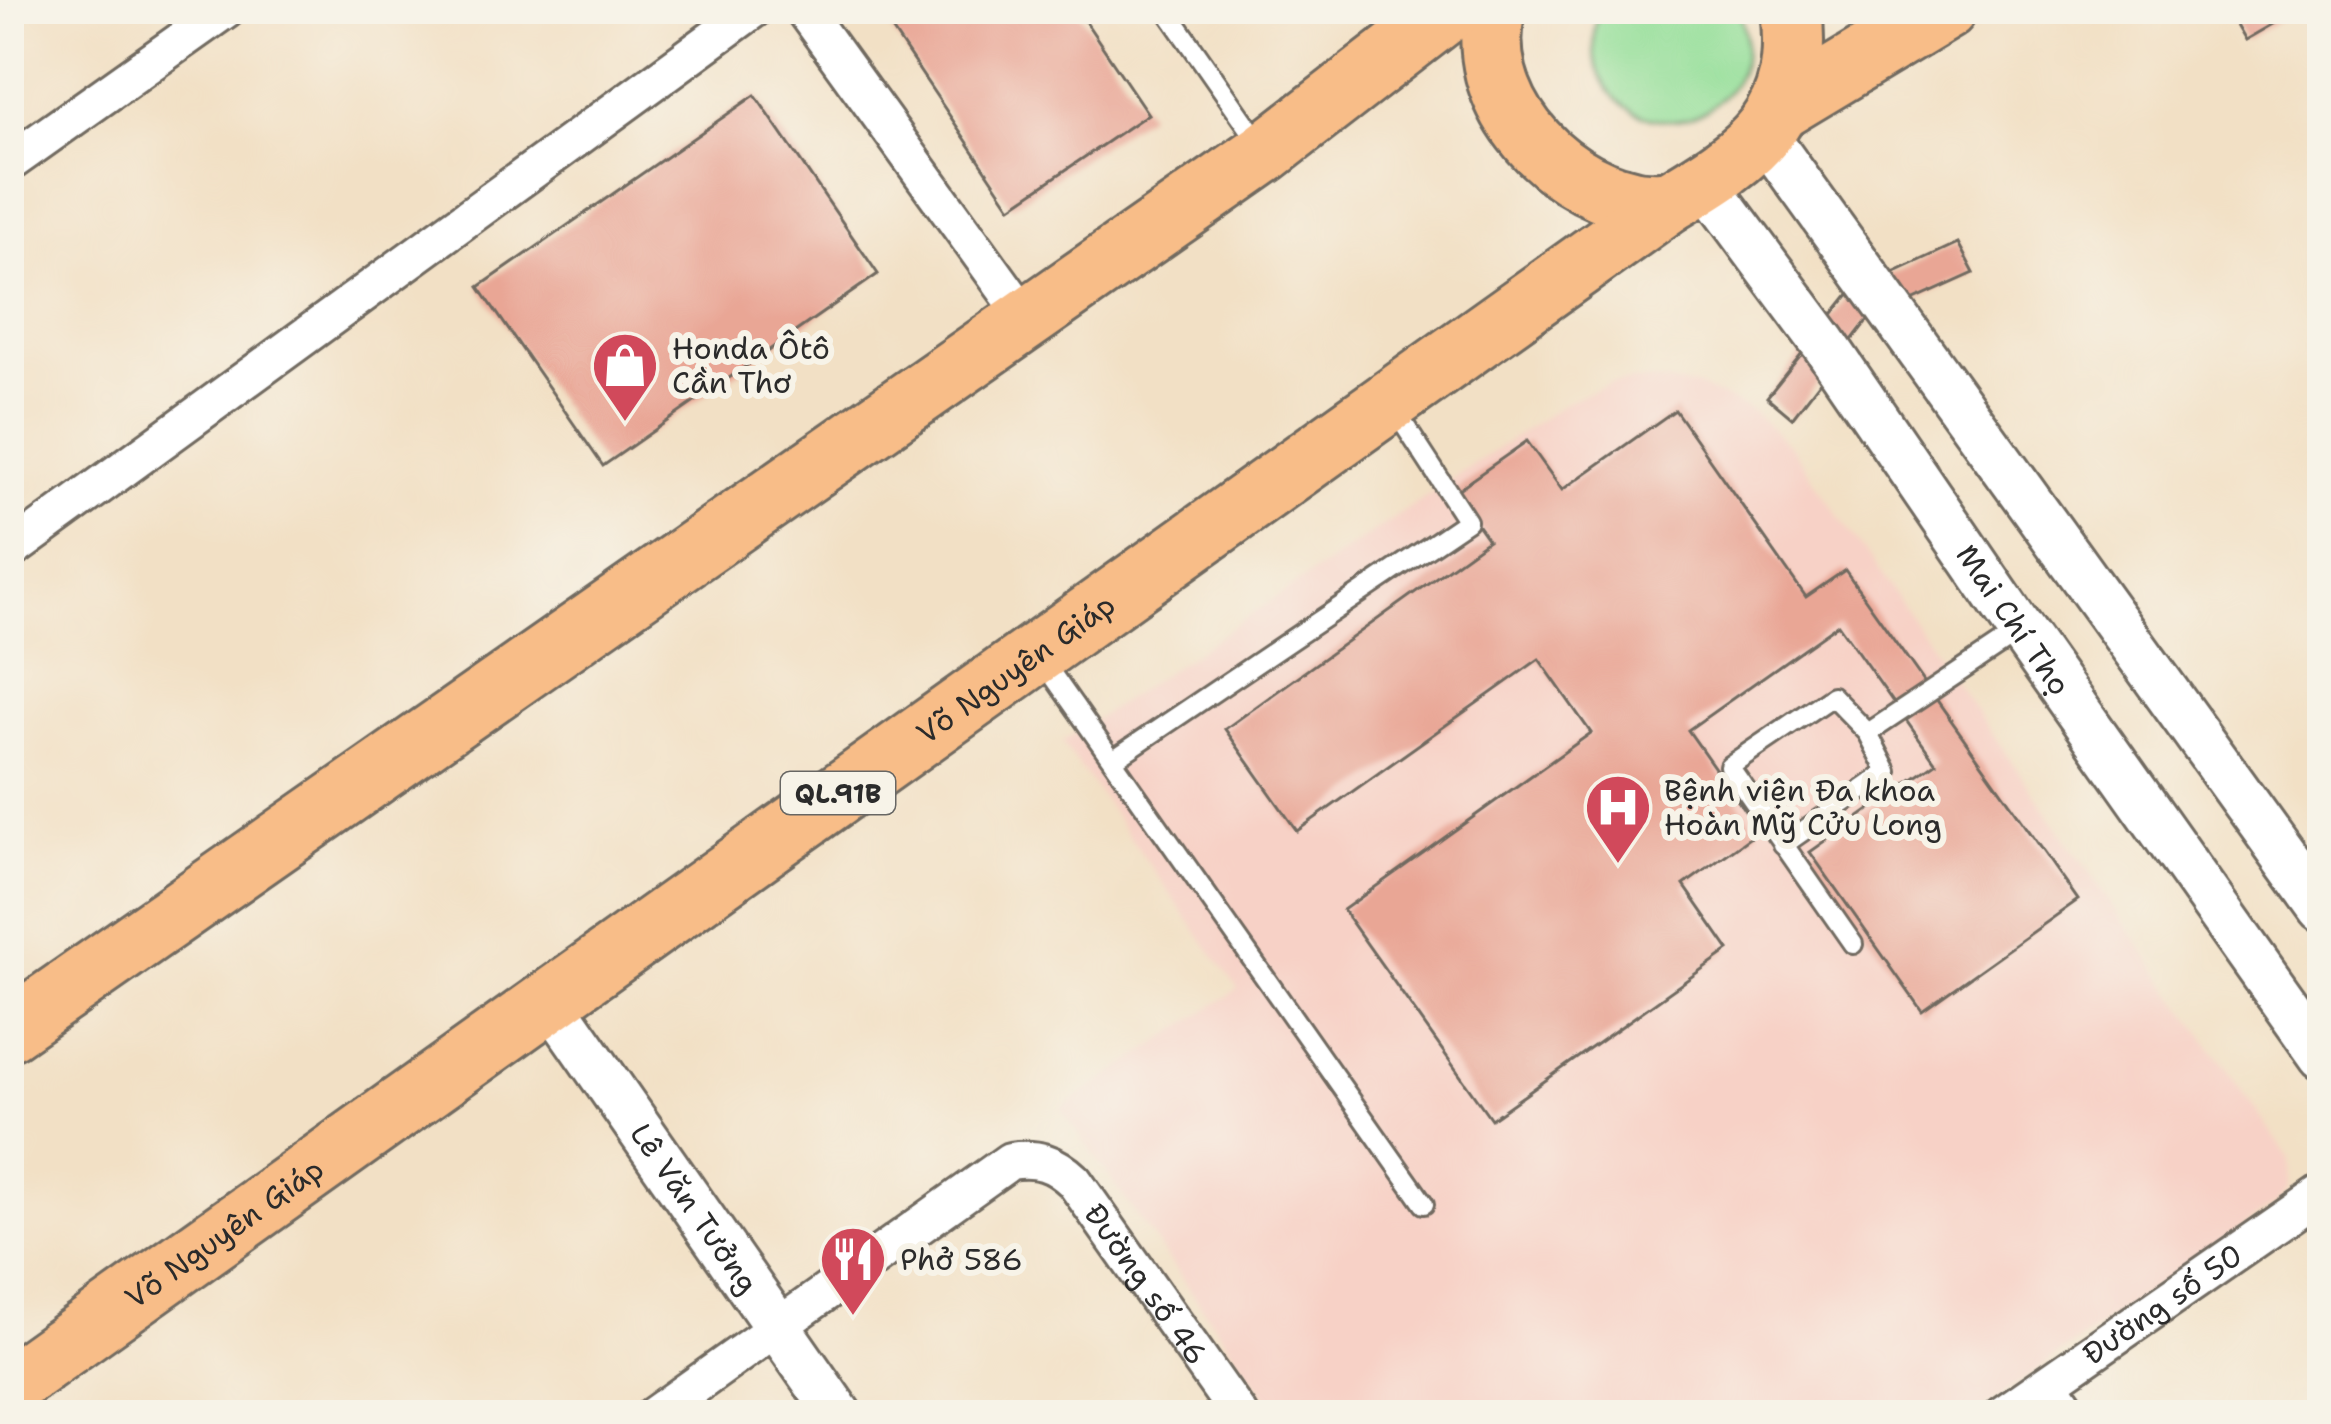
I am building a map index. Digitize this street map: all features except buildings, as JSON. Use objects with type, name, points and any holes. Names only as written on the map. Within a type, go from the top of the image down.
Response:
[{"type":"highway","points":[[9,1030],[1266,152],[1451,9]]},
{"type":"highway","points":[[1495,9],[1496,76],[1517,124],[1549,160],[1630,200],[1686,192]]},
{"type":"highway","points":[[1773,120],[1796,44],[1791,9]]},
{"type":"highway","name":"QL.91B","points":[[1686,192],[1728,166],[1773,120],[1946,9]]},
{"type":"highway","name":"Võ Nguyên Giáp","points":[[9,1386],[1686,192]]},
{"type":"street","points":[[9,163],[226,9]]},
{"type":"street","points":[[9,552],[754,9]]},
{"type":"street","points":[[803,9],[1027,319]]},
{"type":"street","points":[[1773,120],[2322,908]]},
{"type":"street","name":"Mai Chí Thọ","points":[[1686,192],[1824,343],[2322,1056]]},
{"type":"street","name":"Lê Văn Tưởng","points":[[549,999],[839,1415]]},
{"type":"street","name":"Đường số 46","points":[[779,1329],[1010,1161],[1028,1158],[1048,1162],[1074,1181],[1238,1415]]},
{"type":"street","name":"Đường số 50","points":[[2002,1415],[2322,1193]]},
{"type":"street","points":[[654,1415],[779,1329]]},
{"type":"street","points":[[2049,1383],[2072,1415]]},
{"type":"lane","points":[[1166,9],[1266,152]]},
{"type":"lane","points":[[1113,760],[1467,521],[1389,402]]},
{"type":"lane","points":[[1868,733],[2021,631]]},
{"type":"lane","points":[[1036,651],[1424,1204]]},
{"type":"lane","points":[[1783,845],[1888,772],[1868,733],[1832,696],[1729,766],[1783,845],[1853,944]]},
{"type":"shaded area","name":"Bệnh viện Đa khoa Hoàn Mỹ Cửu Long","points":[[1646,380],[1695,386],[1749,409],[1790,445],[2290,1159],[2289,1188],[2277,1203],[1973,1415],[1279,1415],[1061,1109],[1238,989],[1062,742],[1568,401],[1612,383]]},
{"type":"green space","points":[[1600,9],[1738,9],[1746,45],[1740,73],[1713,106],[1687,118],[1660,120],[1634,111],[1613,95],[1599,71],[1594,42]]},
{"type":"place","name":"Honda Ôtô Cần Thơ","points":[[625,424]]},
{"type":"place","name":"Bệnh viện Đa khoa Hoàn Mỹ Cửu Long","points":[[1618,866]]},
{"type":"place","name":"Phở 586","points":[[853,1318]]}]
